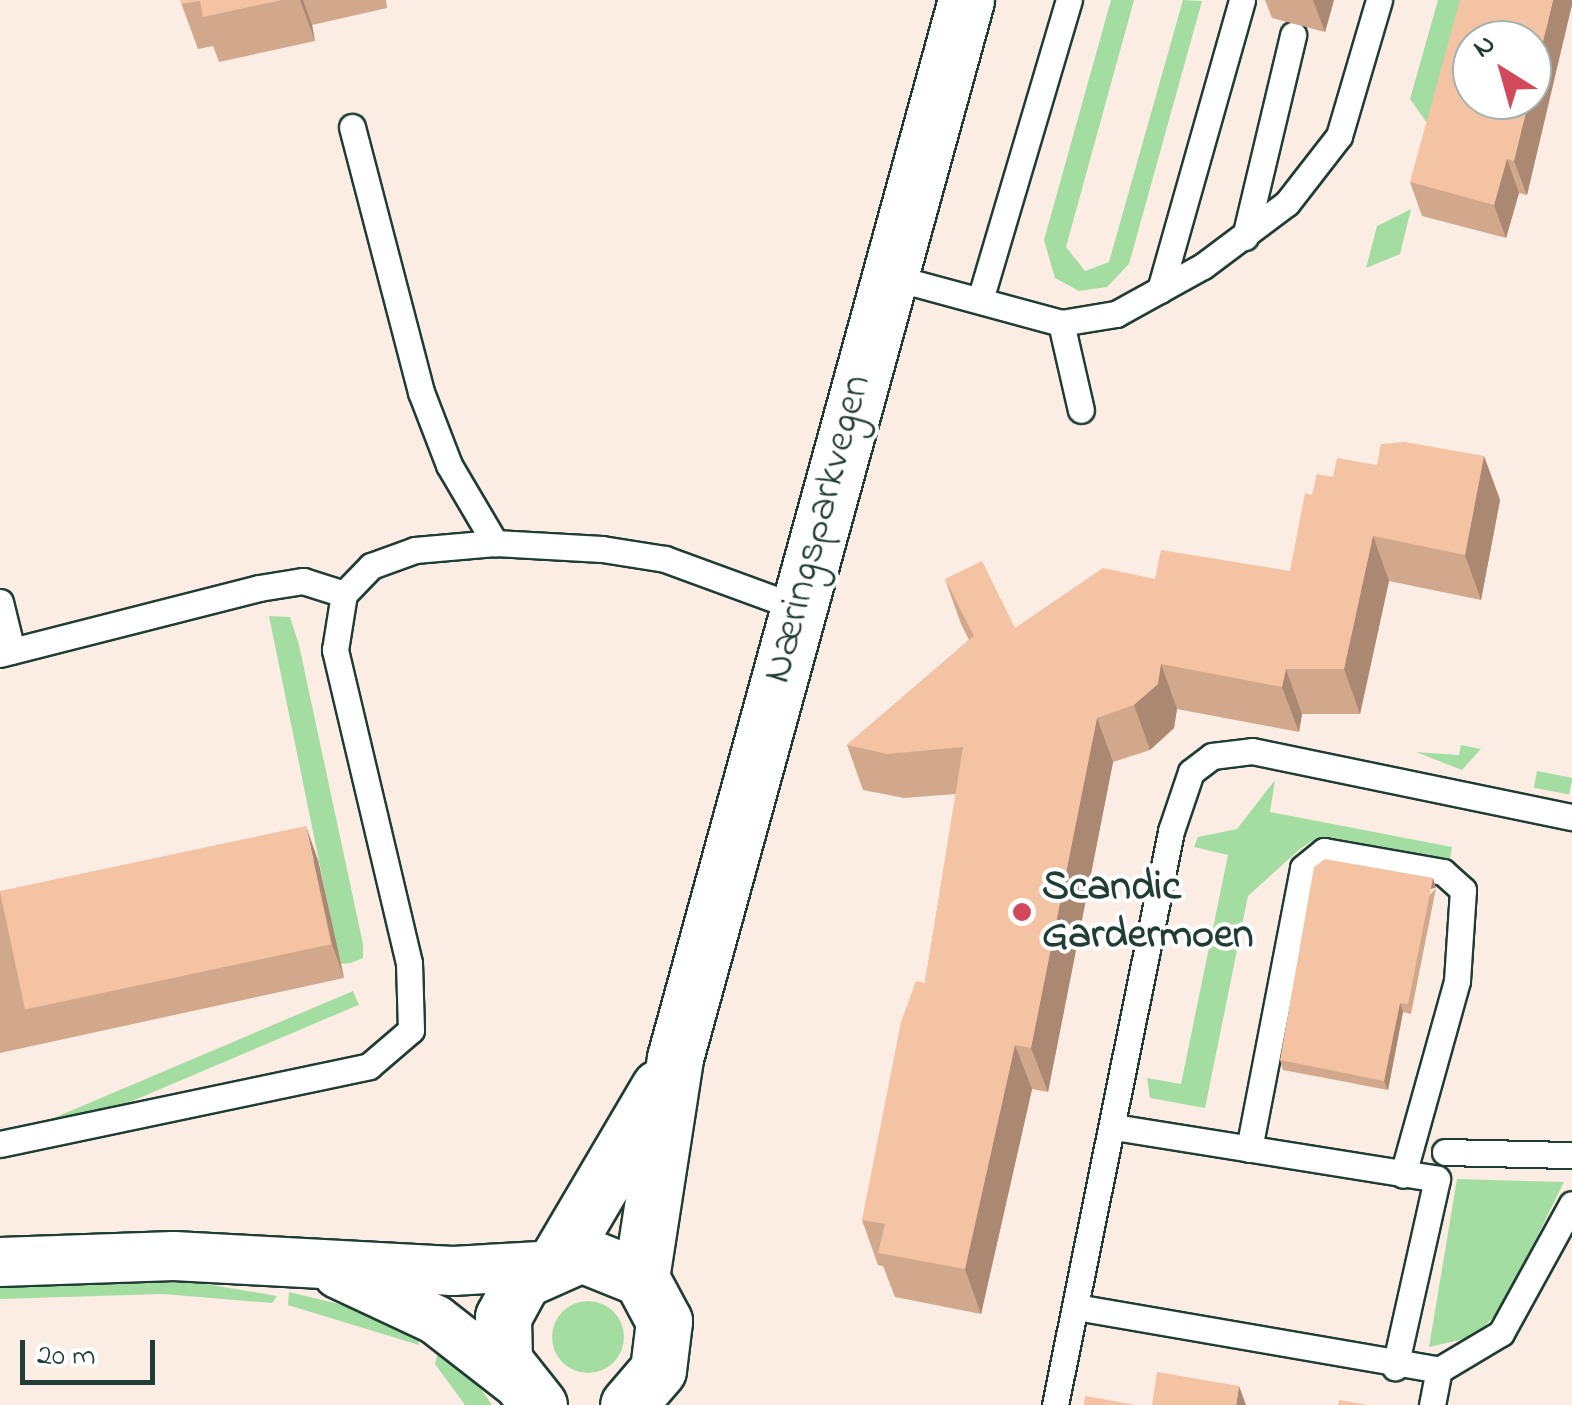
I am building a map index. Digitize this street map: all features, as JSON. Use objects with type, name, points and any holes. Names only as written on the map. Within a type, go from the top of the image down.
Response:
[{"type":"street","name":"Næringsparkvegen","points":[[641,1278],[676,1058],[796,607],[966,0]]},
{"type":"street","name":"Næringsparkvegen","points":[[528,1397],[503,1317],[550,1262],[676,1058]]},
{"type":"street","points":[[0,1262],[174,1256],[316,1264],[550,1262],[603,1256],[641,1278],[664,1321],[665,1346],[645,1391],[628,1405]]},
{"type":"street","points":[[316,1264],[436,1320],[528,1397]]},
{"type":"lane","points":[[980,300],[1069,0]]},
{"type":"lane","points":[[1160,290],[1242,0]]},
{"type":"lane","points":[[888,276],[1061,324],[1116,314],[1160,290],[1244,237],[1287,202],[1339,136],[1379,0]]},
{"type":"lane","points":[[1244,237],[1293,35]]},
{"type":"lane","points":[[352,127],[421,392],[449,465],[495,543]]},
{"type":"lane","points":[[1061,324],[1081,410]]},
{"type":"lane","points":[[0,1144],[369,1066],[412,1030],[409,963],[335,650],[344,594],[370,566],[415,550],[495,543],[664,559],[796,607]]},
{"type":"lane","points":[[0,602],[6,652],[273,586],[303,581],[344,594]]},
{"type":"lane","points":[[1055,1405],[1178,798],[1201,762],[1252,751],[1572,817]]},
{"type":"lane","points":[[1249,1149],[1304,868],[1324,851],[1443,872],[1463,890],[1457,980],[1402,1175]]},
{"type":"lane","points":[[1114,1127],[1437,1180],[1395,1368]]},
{"type":"lane","points":[[1445,1152],[1572,1155]]},
{"type":"lane","points":[[1076,1307],[1395,1368],[1439,1370],[1501,1333],[1572,1204]]},
{"type":"lane","points":[[1432,1405],[1439,1370]]},
{"type":"green space","points":[[1111,0],[1134,0],[1066,247],[1085,271],[1109,262],[1183,0],[1202,1],[1129,264],[1107,287],[1079,291],[1055,278],[1044,240]]},
{"type":"green space","points":[[1438,0],[1480,0],[1473,20],[1452,20],[1452,81],[1434,133],[1410,99]]},
{"type":"green space","points":[[1411,209],[1400,254],[1366,268],[1377,226]]},
{"type":"green space","points":[[269,616],[290,617],[299,645],[363,944],[363,958],[351,963],[340,964]]},
{"type":"green space","points":[[1461,745],[1481,749],[1462,770],[1416,752],[1459,755]]},
{"type":"green space","points":[[1537,771],[1572,778],[1569,795],[1534,788]]},
{"type":"green space","points":[[1275,780],[1270,812],[1452,847],[1450,860],[1315,839],[1300,849],[1248,896],[1205,1108],[1150,1098],[1147,1078],[1181,1084],[1228,855],[1194,847],[1198,837],[1237,829]]},
{"type":"green space","points":[[353,991],[359,1005],[27,1146],[21,1132]]},
{"type":"green space","points":[[1457,1179],[1564,1182],[1501,1310],[1473,1337],[1429,1347]]},
{"type":"green space","points":[[82,1280],[200,1283],[277,1296],[272,1303],[163,1294],[0,1299],[0,1286]]},
{"type":"green space","points":[[289,1292],[380,1314],[418,1334],[419,1345],[288,1305]]},
{"type":"green space","points":[[588,1301],[602,1303],[614,1311],[622,1323],[622,1351],[614,1363],[602,1371],[588,1373],[574,1371],[562,1363],[554,1351],[552,1337],[554,1323],[562,1311],[574,1303]]},
{"type":"green space","points":[[439,1349],[471,1374],[492,1405],[465,1405],[435,1364]]},
{"type":"building","points":[[180,0],[282,0],[203,17],[200,1],[181,4]]},
{"type":"building","points":[[1460,0],[1553,0],[1548,20],[1455,20]]},
{"type":"building","points":[[1452,29],[1452,120],[1524,120],[1514,161],[1507,159],[1494,205],[1410,182]]},
{"type":"building","name":"Scandic Gardermoen","points":[[1405,442],[1484,456],[1465,555],[1373,536],[1344,669],[1286,669],[1282,687],[1161,664],[1158,684],[1134,705],[1097,718],[1031,1048],[1015,1045],[965,1269],[878,1253],[885,1224],[862,1220],[901,1022],[916,981],[925,983],[963,747],[887,754],[847,745],[974,636],[945,579],[982,561],[1015,628],[1103,568],[1155,579],[1161,550],[1290,571],[1305,493],[1312,495],[1317,474],[1333,477],[1337,458],[1377,465],[1381,444]]},
{"type":"building","points":[[306,826],[331,944],[25,1009],[0,891]]},
{"type":"building","points":[[1325,859],[1433,878],[1408,1004],[1400,1003],[1384,1081],[1280,1060],[1314,867]]},
{"type":"building","points":[[1157,1372],[1239,1386],[1236,1405],[1152,1405]]},
{"type":"building","points":[[1085,1396],[1136,1405],[1084,1405]]},
{"type":"building","points":[[1339,1400],[1368,1405],[1338,1405]]},
{"type":"place","name":"Scandic Gardermoen","points":[[1022,912]]}]
